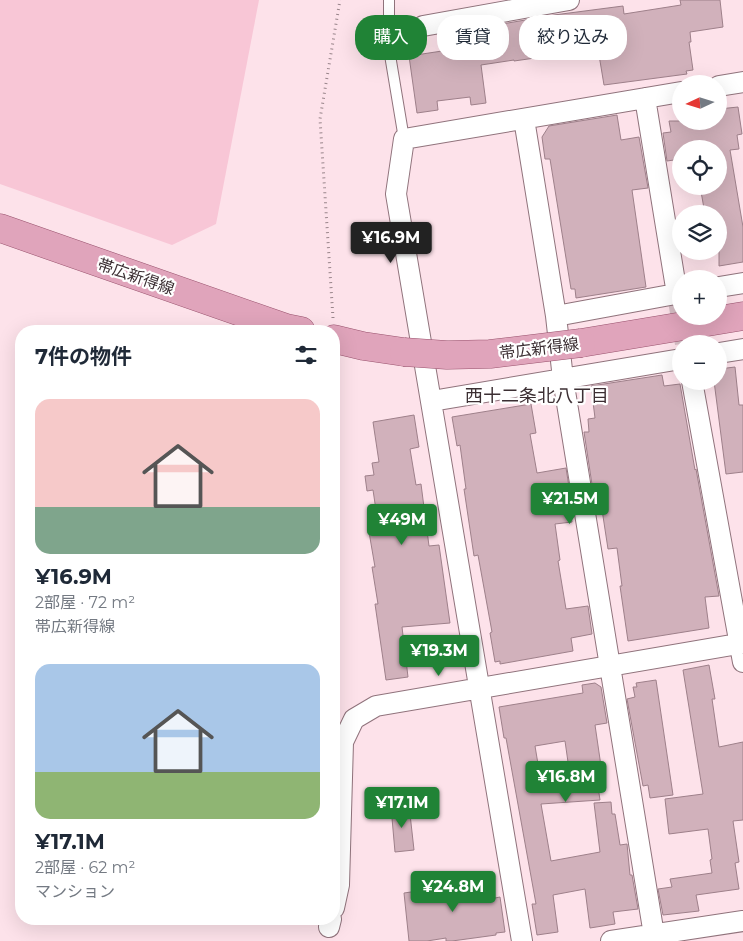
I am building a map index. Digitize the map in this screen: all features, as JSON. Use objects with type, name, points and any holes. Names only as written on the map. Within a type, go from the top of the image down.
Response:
[{"type":"main road","name":"帯広新得線","points":[[0,228],[279,325]]},
{"type":"main road","name":"帯広新得線","points":[[340,333],[363,346],[404,352],[447,355],[490,354],[581,343],[743,316]]},
{"type":"street","points":[[427,25],[570,0]]},
{"type":"street","points":[[728,84],[743,82]]},
{"type":"street","points":[[522,941],[396,194],[404,139],[672,94]]},
{"type":"street","points":[[645,98],[675,270]]},
{"type":"street","points":[[524,119],[556,316],[564,379],[655,938]]},
{"type":"street","points":[[727,285],[743,282]]},
{"type":"street","points":[[556,316],[672,295]]},
{"type":"street","points":[[727,351],[743,348]]},
{"type":"street","points":[[432,401],[672,361]]},
{"type":"street","points":[[340,849],[343,742],[354,719],[376,706],[611,666],[742,650],[694,390]]},
{"type":"street","points":[[611,941],[655,938],[743,921]]},
{"type":"lane","points":[[389,0],[389,49],[404,139]]},
{"type":"path","points":[[334,325],[320,120],[340,0]]},
{"type":"shaded area","points":[[0,0],[259,0],[216,224],[172,245],[0,184]]},
{"type":"building","points":[[680,0],[720,0],[723,27],[690,32],[691,42],[689,42],[693,70],[686,71],[687,74],[604,85],[600,60],[627,60],[627,15],[554,15],[623,6],[624,14],[681,5]]},
{"type":"building","points":[[519,21],[519,60],[521,60],[481,65],[486,103],[471,105],[470,97],[437,101],[438,110],[417,113],[410,60],[427,60],[427,53],[437,52],[437,60],[509,60],[509,23]]},
{"type":"building","points":[[738,107],[742,134],[737,135],[739,149],[730,150],[743,227],[743,262],[719,266],[719,260],[727,260],[727,205],[703,205],[702,195],[727,195],[727,140],[672,140],[672,160],[667,161],[663,133],[671,132],[669,121],[672,121],[672,130],[728,130],[728,108]]},
{"type":"building","points":[[617,115],[621,140],[639,137],[648,188],[632,190],[646,287],[576,298],[575,289],[571,289],[550,159],[545,159],[542,137],[549,126]]},
{"type":"building","points":[[735,367],[739,405],[743,405],[743,472],[726,474],[715,390],[727,390],[727,368]]},
{"type":"building","points":[[662,375],[664,386],[672,385],[672,390],[681,390],[719,596],[705,597],[709,628],[628,641],[617,548],[608,549],[601,503],[595,504],[584,432],[589,432],[588,419],[595,418],[591,386]]},
{"type":"building","points":[[531,404],[536,433],[530,434],[537,473],[566,468],[572,506],[570,506],[572,522],[555,524],[560,560],[558,561],[566,609],[588,606],[592,634],[571,638],[573,651],[500,664],[500,661],[495,662],[490,633],[492,632],[478,555],[474,556],[464,489],[466,489],[460,445],[457,446],[452,417]]},
{"type":"building","points":[[414,415],[419,447],[410,449],[416,485],[421,484],[429,546],[439,545],[450,623],[402,627],[408,677],[386,680],[375,604],[378,604],[372,567],[375,567],[369,532],[379,530],[373,490],[367,491],[365,476],[374,475],[372,463],[379,462],[373,422]]},
{"type":"building","points":[[709,665],[715,699],[712,699],[719,747],[743,742],[743,820],[733,821],[739,862],[735,863],[739,889],[696,895],[699,911],[663,915],[658,889],[672,887],[670,879],[712,873],[708,829],[669,834],[665,799],[703,794],[683,670]]},
{"type":"building","points":[[656,680],[673,795],[650,798],[648,785],[643,786],[627,699],[635,697],[633,687],[637,687],[636,683]]},
{"type":"building","points":[[595,683],[601,687],[607,723],[595,725],[601,766],[595,767],[600,800],[541,804],[551,861],[600,852],[594,803],[611,802],[620,845],[627,844],[630,875],[632,875],[638,909],[613,912],[615,924],[590,928],[585,889],[553,895],[558,932],[537,935],[532,904],[536,904],[499,707],[583,693],[582,685]],"holes":[[[565,741],[571,783],[542,788],[535,746]]]},
{"type":"building","points":[[409,805],[414,850],[395,852],[391,807]]},
{"type":"building","points":[[488,881],[490,899],[500,897],[505,932],[452,941],[446,941],[446,938],[409,941],[404,893]]},
{"type":"tunnel","points":[[682,325],[684,335]]},
{"type":"district","name":"西十二条北八丁目","points":[[537,396]]}]
